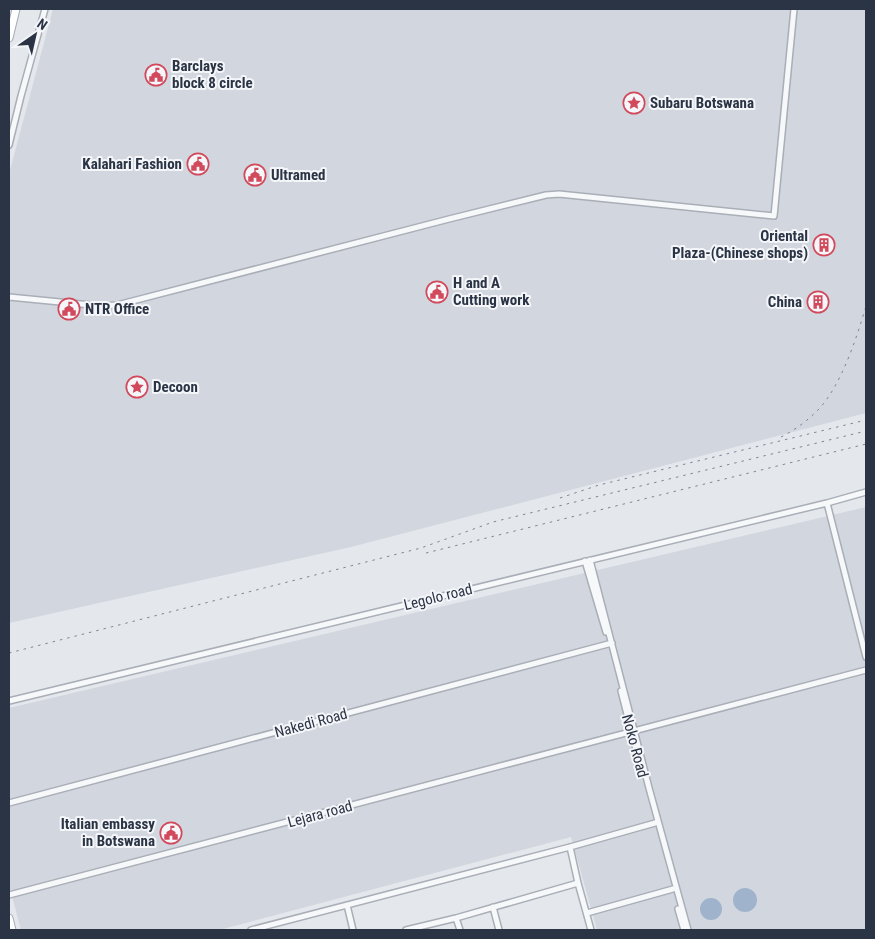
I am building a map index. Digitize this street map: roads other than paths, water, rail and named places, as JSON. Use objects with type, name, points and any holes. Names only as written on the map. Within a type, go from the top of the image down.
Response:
[{"type":"main road","points":[[9,38],[16,9]]},
{"type":"main road","points":[[9,918],[12,930]]},
{"type":"street","points":[[9,146],[45,9]]},
{"type":"street","points":[[9,297],[101,306],[117,305],[546,195],[559,194],[774,216],[794,9]]},
{"type":"street","name":"Legolo road","points":[[9,701],[866,492]]},
{"type":"street","points":[[827,503],[866,657]]},
{"type":"street","name":"Noko Road","points":[[587,560],[611,643],[655,823],[684,930]]},
{"type":"street","name":"Nakedi Road","points":[[9,803],[611,643]]},
{"type":"street","name":"Lejara road","points":[[9,896],[866,670]]},
{"type":"street","points":[[633,732],[688,930]]},
{"type":"street","points":[[251,930],[655,823]]},
{"type":"street","points":[[570,847],[591,930]]},
{"type":"street","points":[[406,930],[456,918],[578,883]]},
{"type":"street","points":[[586,914],[673,889]]},
{"type":"street","points":[[347,905],[353,930]]},
{"type":"street","points":[[493,907],[499,930]]},
{"type":"street","points":[[456,918],[460,930]]},
{"type":"water","points":[[745,888],[753,892],[757,900],[753,908],[745,912],[737,908],[733,900],[737,892]]},
{"type":"water","points":[[711,898],[719,901],[722,909],[719,917],[711,920],[703,917],[700,909],[703,901]]},
{"type":"railway","points":[[781,437],[805,422],[818,410],[834,388],[847,361],[866,306]]},
{"type":"railway","points":[[560,498],[599,485],[866,420]]},
{"type":"railway","points":[[9,653],[421,548],[493,522],[866,431]]},
{"type":"railway","points":[[426,553],[866,444]]},
{"type":"place","name":"Barclays block 8 circle","points":[[156,75]]},
{"type":"place","name":"Subaru Botswana","points":[[634,103]]},
{"type":"place","name":"Kalahari Fashion","points":[[198,164]]},
{"type":"place","name":"Ultramed","points":[[255,175]]},
{"type":"place","name":"Oriental Plaza-(Chinese shops)","points":[[824,245]]},
{"type":"place","name":"H and A Cutting work","points":[[437,292]]},
{"type":"place","name":"China","points":[[818,302]]},
{"type":"place","name":"NTR Office","points":[[69,309]]},
{"type":"place","name":"Decoon","points":[[137,387]]},
{"type":"place","name":"Italian embassy in Botswana","points":[[171,833]]}]
